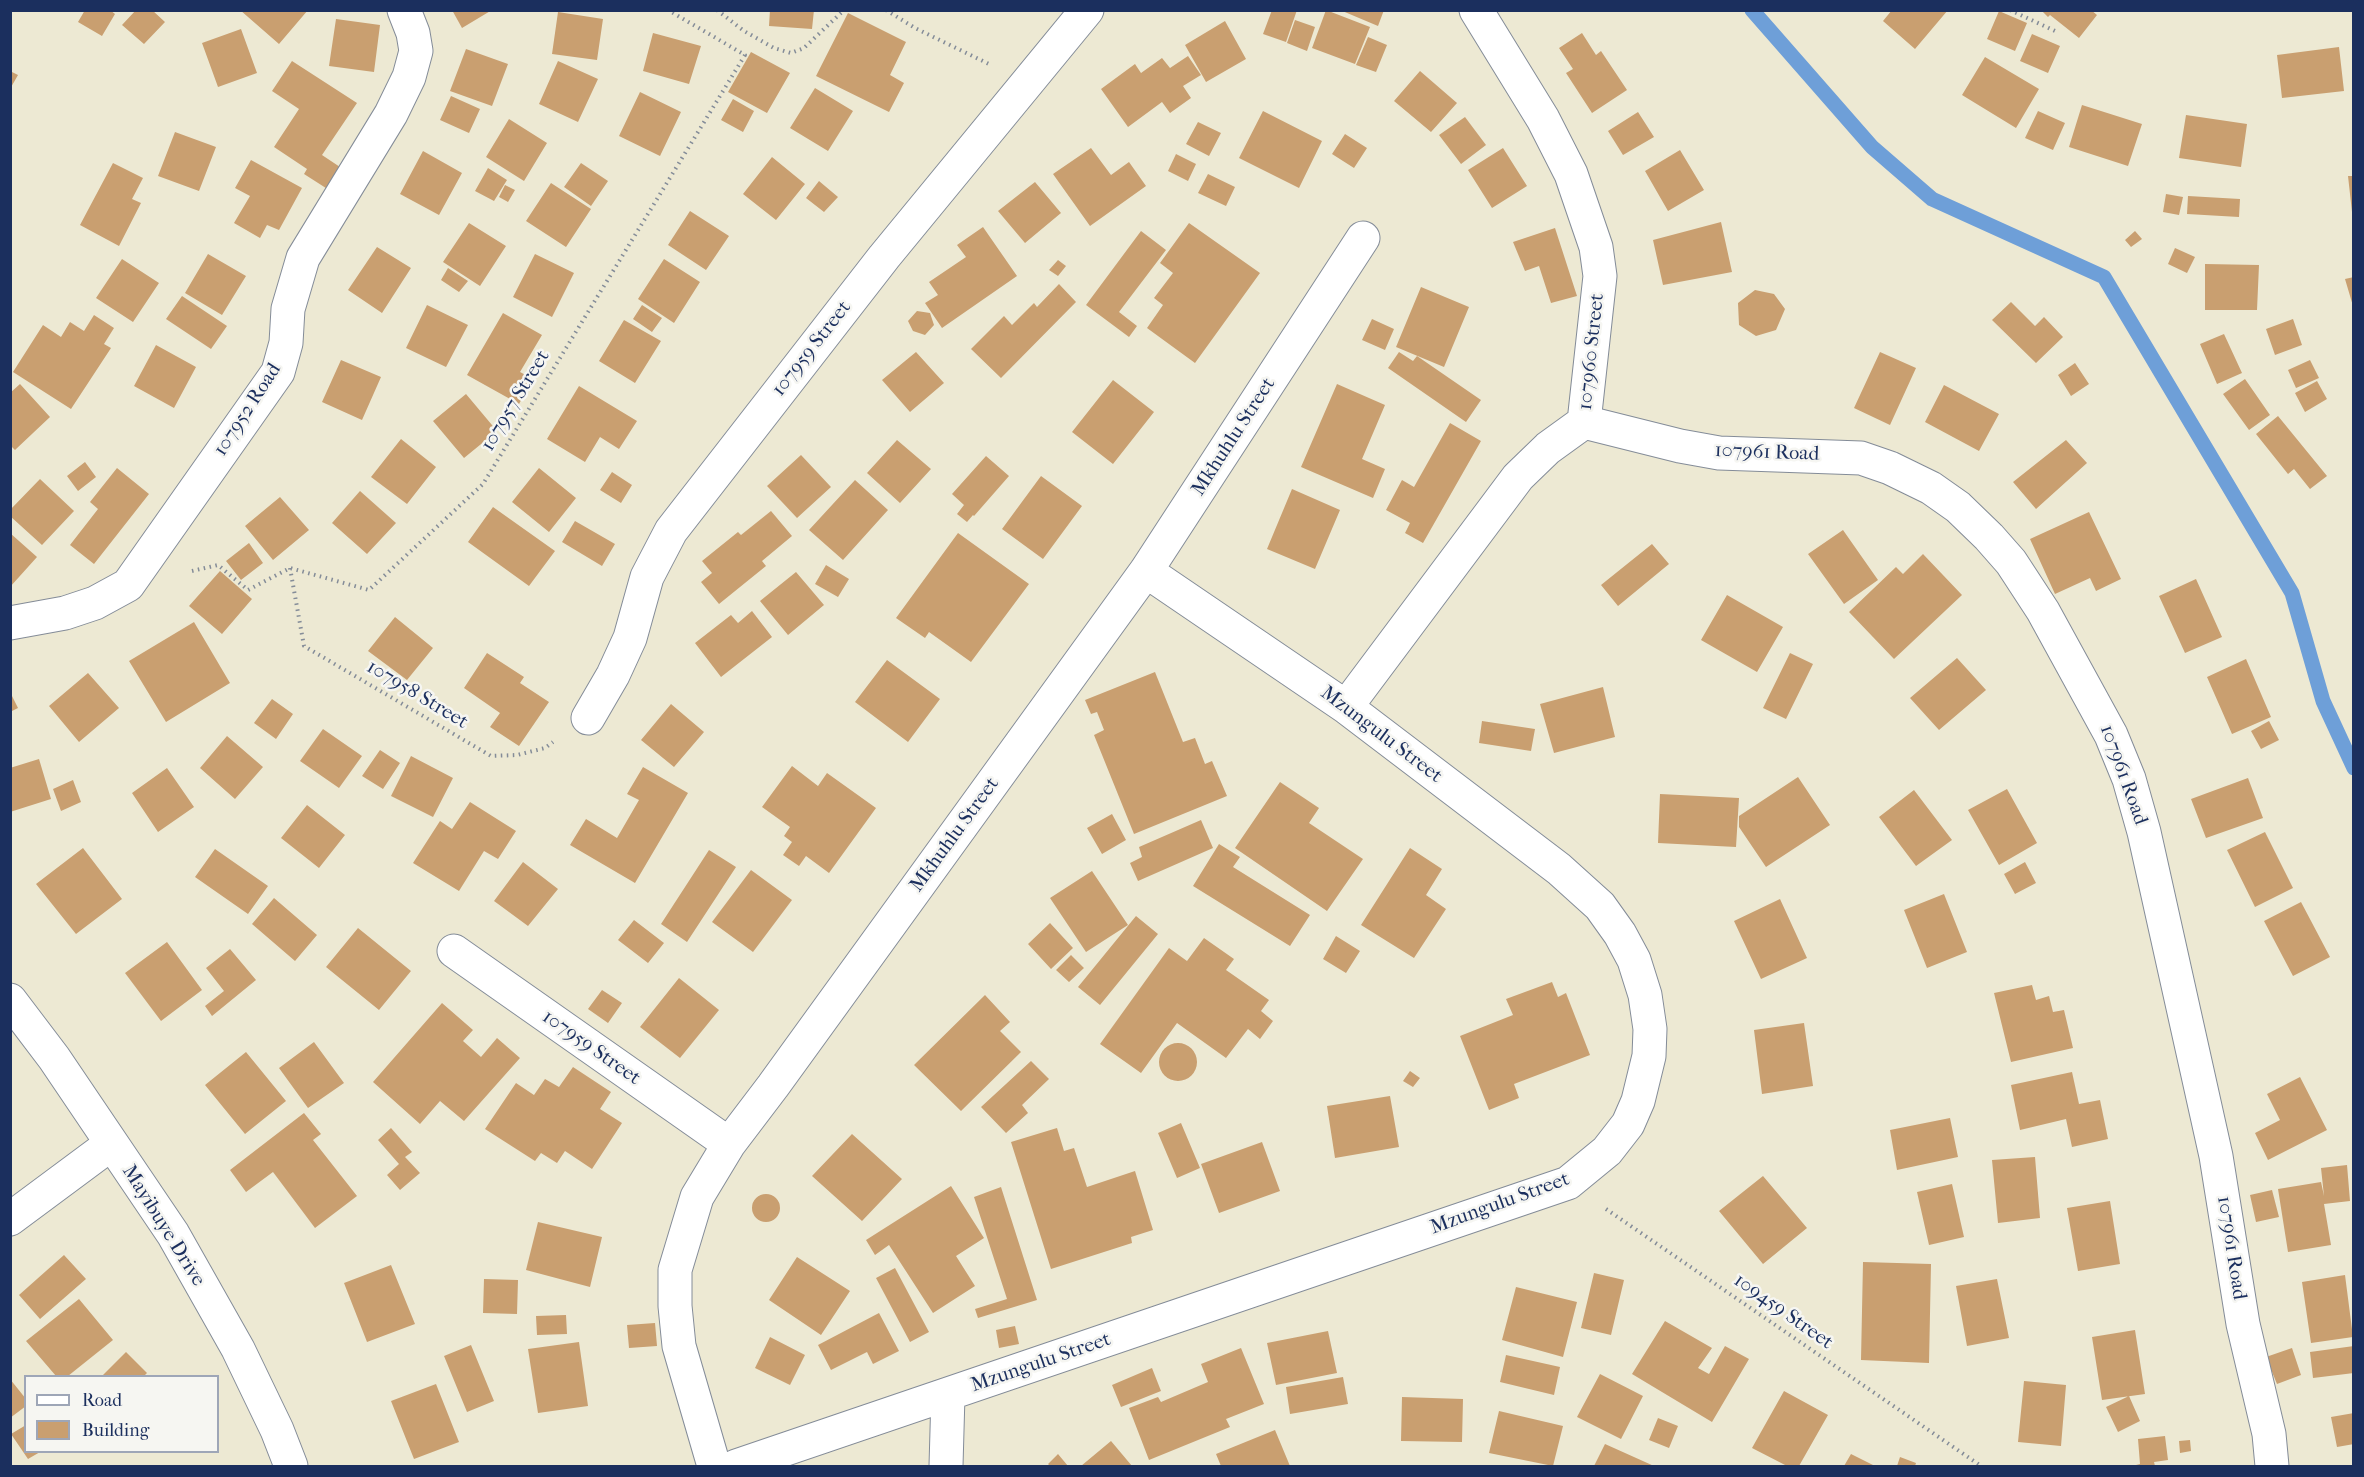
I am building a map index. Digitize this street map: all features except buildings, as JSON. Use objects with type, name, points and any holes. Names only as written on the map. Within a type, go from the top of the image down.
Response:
[{"type":"street","name":"107952 Road","points":[[10,623],[65,613],[95,603],[128,585],[278,372],[286,343],[288,309],[303,258],[391,114],[409,77],[416,51],[413,33],[404,10]]},
{"type":"street","name":"107959 Street","points":[[588,718],[613,675],[630,638],[647,577],[671,531],[884,257],[1087,10]]},
{"type":"street","name":"107960 Street","points":[[1346,707],[1518,477],[1548,448],[1584,422],[1600,276],[1596,247],[1571,174],[1544,119],[1476,10]]},
{"type":"street","name":"Mkhuhlu Street","points":[[714,1467],[679,1346],[675,1270],[697,1197],[729,1144],[1146,571],[1363,238]]},
{"type":"street","name":"107961 Road","points":[[1584,422],[1680,446],[1719,453],[1861,458],[1890,468],[1940,494],[1958,507],[2011,562],[2043,611],[2088,689],[2111,735],[2129,779],[2144,832],[2216,1156],[2243,1324],[2269,1434],[2272,1467]]},
{"type":"street","name":"Mzungulu Street","points":[[736,1467],[1568,1183],[1607,1151],[1628,1124],[1638,1101],[1649,1056],[1650,1029],[1645,994],[1634,960],[1620,934],[1600,906],[1559,869],[1346,707],[1146,571]]},
{"type":"street","name":"107959 Street","points":[[454,951],[729,1144]]},
{"type":"street","name":"Mayibuye Drive","points":[[10,1000],[54,1058],[173,1234],[238,1349],[277,1430],[291,1467]]},
{"type":"street","points":[[10,1219],[111,1144]]},
{"type":"street","points":[[946,1467],[948,1395]]},
{"type":"path","name":"107957 Street","points":[[290,568],[369,590],[483,484],[745,55],[668,10]]},
{"type":"path","points":[[717,10],[744,32],[774,48],[791,53],[804,48],[844,10]]},
{"type":"path","points":[[886,10],[915,28],[1029,82]]},
{"type":"path","points":[[2010,10],[2055,31]]},
{"type":"path","points":[[128,585],[218,565],[248,590],[290,568]]},
{"type":"path","name":"107958 Street","points":[[290,568],[304,646],[491,756],[517,755],[545,748],[588,718]]},
{"type":"path","name":"109459 Street","points":[[1568,1183],[1981,1467]]},
{"type":"waterway","points":[[1752,10],[1872,147],[1932,199],[2104,277],[2292,593],[2323,701],[2354,768]]}]
